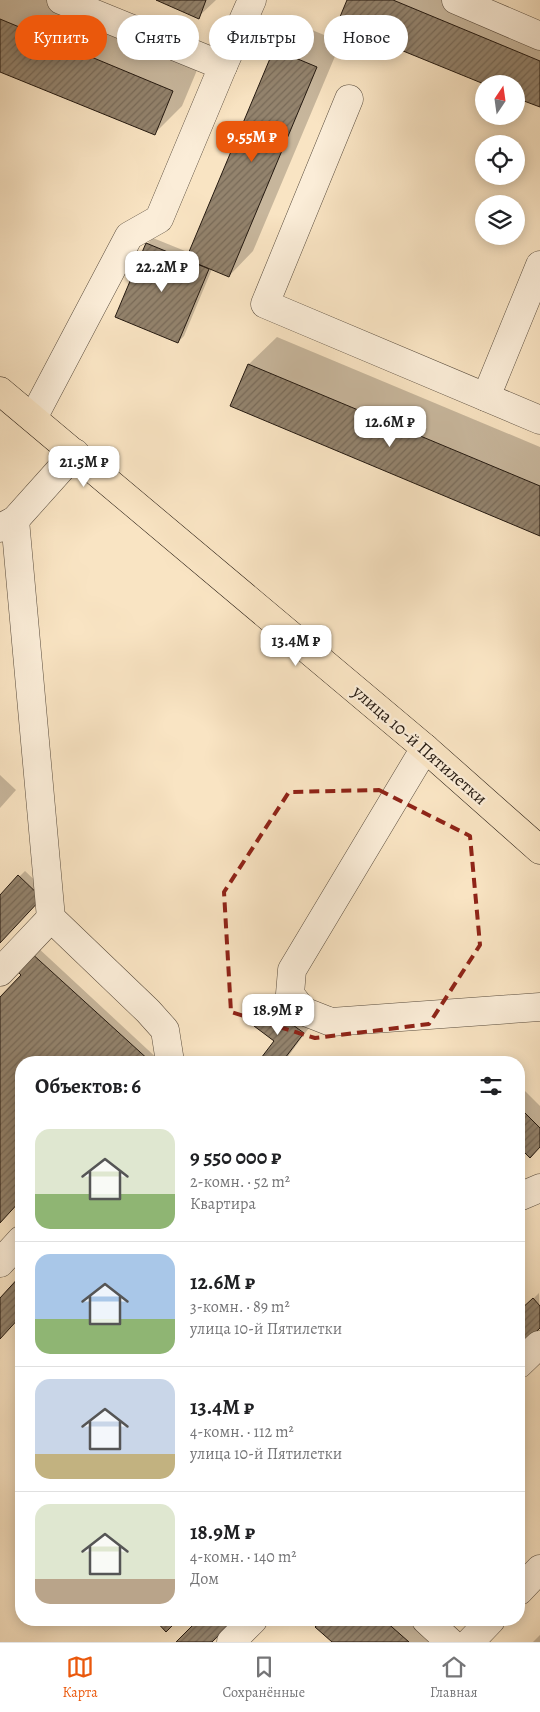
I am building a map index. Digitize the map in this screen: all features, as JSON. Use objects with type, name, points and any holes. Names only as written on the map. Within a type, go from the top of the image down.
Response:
[{"type":"main road","name":"улица 10-й Пятилетки","points":[[0,391],[75,452],[425,748],[540,850]]},
{"type":"lane","points":[[61,0],[104,8],[223,66]]},
{"type":"lane","points":[[33,418],[128,236],[159,219],[252,0]]},
{"type":"lane","points":[[456,0],[540,36]]},
{"type":"lane","points":[[349,99],[265,304],[540,420]]},
{"type":"lane","points":[[486,397],[540,265]]},
{"type":"lane","points":[[75,452],[7,524],[51,918],[148,1011],[165,1030],[169,1056]]},
{"type":"lane","points":[[425,748],[292,970],[290,994],[303,1011],[331,1022],[540,1006]]},
{"type":"lane","points":[[0,972],[51,918]]},
{"type":"lane","points":[[525,1194],[540,1188]]},
{"type":"lane","points":[[0,1263],[15,1247]]},
{"type":"lane","points":[[525,1358],[539,1345],[540,1347]]},
{"type":"lane","points":[[230,1642],[247,1626]]},
{"type":"lane","points":[[433,1626],[450,1642]]},
{"type":"lane","points":[[470,1642],[485,1626]]},
{"type":"highlighted area","points":[[379,790],[470,836],[480,945],[429,1024],[315,1038],[231,1012],[224,892],[289,792]]},
{"type":"building","points":[[156,0],[206,0],[199,19],[199,15],[190,15]]},
{"type":"building","points":[[347,0],[393,0],[540,61],[540,107],[525,101],[525,75],[475,75],[475,80],[408,53],[408,15],[341,15]]},
{"type":"building","points":[[0,19],[15,25],[15,60],[99,60],[173,91],[155,135],[0,72]]},
{"type":"building","points":[[269,60],[300,60],[317,67],[229,277],[186,259]]},
{"type":"building","points":[[146,243],[209,269],[178,343],[115,317]]},
{"type":"building","points":[[248,364],[540,486],[540,536],[230,406]]},
{"type":"building","points":[[18,875],[42,898],[0,943],[0,895]]},
{"type":"building","points":[[29,951],[144,1056],[15,1056],[15,1207],[0,1223],[0,997],[21,975],[14,968]]},
{"type":"building","points":[[268,1007],[304,1033],[287,1056],[263,1056],[274,1041],[254,1026]]},
{"type":"building","points":[[525,1113],[540,1128],[540,1147],[530,1158],[525,1153]]},
{"type":"building","points":[[15,1282],[15,1323],[0,1339],[0,1298]]},
{"type":"building","points":[[533,1298],[540,1306],[540,1328],[525,1343],[525,1305]]},
{"type":"building","points":[[160,1626],[172,1626],[166,1632]]},
{"type":"building","points":[[192,1626],[229,1626],[212,1642],[176,1642]]},
{"type":"building","points":[[391,1626],[409,1642],[332,1642],[315,1627]]}]
